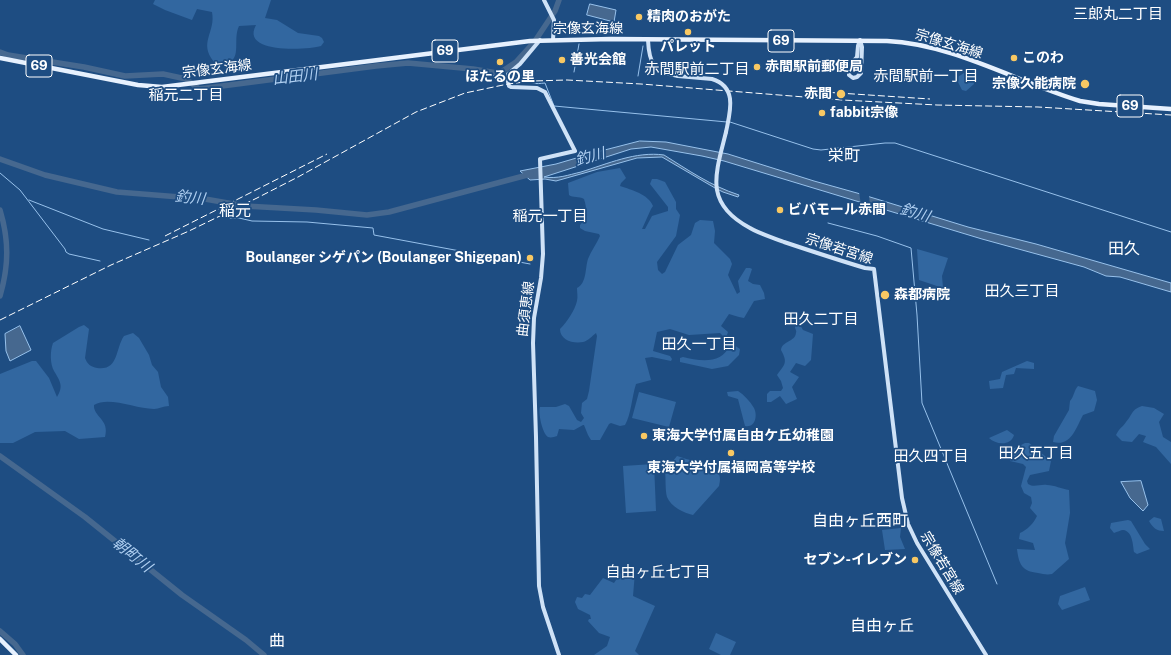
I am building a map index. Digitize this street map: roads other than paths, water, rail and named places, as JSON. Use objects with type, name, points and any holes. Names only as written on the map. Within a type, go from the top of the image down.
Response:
[{"type":"main road","points":[[544,0],[553,18],[553,40]]},
{"type":"main road","name":"宗像玄海線","points":[[0,58],[138,85],[162,87],[539,40],[860,40],[907,43],[936,48],[1058,94],[1089,103],[1171,109]]},
{"type":"main road","name":"曲須恵線","points":[[539,40],[508,77],[508,84],[512,87],[537,88],[545,92],[575,151],[540,159],[543,254],[541,278],[534,318],[533,343],[538,574],[541,597],[559,655]]},
{"type":"main road","name":"宗像若宮線","points":[[648,40],[648,54],[653,64],[663,72],[678,76],[717,80],[728,91],[731,100],[719,164],[717,188],[719,198],[727,210],[749,228],[815,253],[865,268],[874,269],[902,498],[908,524],[917,543],[986,655]]},
{"type":"main road","points":[[860,40],[862,46],[861,73],[857,77],[853,78],[849,75],[849,66],[857,57],[860,40]]},
{"type":"main road","points":[[0,639],[16,655]]},
{"type":"water","points":[[590,4],[616,10],[614,22],[587,15]]},
{"type":"water","points":[[640,141],[666,142],[728,154],[968,227],[1036,244],[1171,283],[1171,292],[1120,277],[1106,276],[1084,267],[982,239],[724,161],[702,156],[651,147],[631,149],[544,177],[558,177],[581,172],[632,157],[653,154],[664,155],[709,182],[739,195],[738,197],[715,188],[662,157],[637,158],[556,181],[545,179],[530,180],[520,171],[556,164]]},
{"type":"water","points":[[20,326],[31,350],[10,361],[6,351],[5,334]]},
{"type":"water","points":[[1141,481],[1148,505],[1143,511],[1130,498],[1121,482]]},
{"type":"waterway","name":"山田川","points":[[0,52],[8,55],[84,67],[125,76],[163,74],[186,79],[199,89],[408,63],[473,69],[497,73],[516,62],[535,41],[555,11],[559,0]]},
{"type":"waterway","points":[[574,72],[579,44]]},
{"type":"waterway","points":[[638,76],[643,46]]},
{"type":"waterway","name":"山田川","points":[[459,68],[488,75],[507,77]]},
{"type":"waterway","points":[[510,77],[527,75],[533,83],[545,83],[554,106],[727,122]]},
{"type":"waterway","points":[[730,122],[813,149],[821,150],[895,143],[1171,232]]},
{"type":"waterway","name":"釣川","points":[[0,159],[45,175],[117,192],[205,199],[245,206],[316,210],[367,215],[389,212],[531,174]]},
{"type":"waterway","points":[[0,173],[20,190],[66,252],[100,261]]},
{"type":"waterway","points":[[29,200],[103,229],[149,240]]},
{"type":"waterway","name":"朝町川","points":[[0,210],[5,232],[7,253],[5,274],[0,296]]},
{"type":"waterway","points":[[230,218],[239,218],[252,221],[307,222],[373,228],[374,235],[530,264]]},
{"type":"waterway","points":[[828,223],[877,236],[911,248],[917,315],[922,403],[997,584]]},
{"type":"waterway","name":"朝町川","points":[[0,456],[85,517],[182,595],[246,640],[264,655]]},
{"type":"waterway","points":[[0,631],[15,644],[23,655]]},
{"type":"railway","points":[[0,320],[111,265],[189,231],[257,198],[416,112],[465,93],[508,84],[533,81],[567,80],[641,84],[842,100],[937,105],[1038,107],[1171,115]]},
{"type":"railway","points":[[808,91],[930,99]]},
{"type":"railway","points":[[165,236],[327,154]]},
{"type":"place","name":"精肉のおがた","points":[[639,17]]},
{"type":"place","name":"パレット","points":[[688,32]]},
{"type":"place","name":"このわ","points":[[1014,58]]},
{"type":"place","name":"善光会館","points":[[562,60]]},
{"type":"place","name":"ほたるの里","points":[[500,62]]},
{"type":"place","name":"赤間駅前郵便局","points":[[757,67]]},
{"type":"place","name":"宗像久能病院","points":[[1085,84]]},
{"type":"place","name":"赤間","points":[[841,94]]},
{"type":"place","name":"fabbit宗像","points":[[822,113]]},
{"type":"place","name":"ビバモール赤間","points":[[780,210]]},
{"type":"place","name":"Boulanger シゲパン (Boulanger Shigepan)","points":[[530,258]]},
{"type":"place","name":"森都病院","points":[[885,295]]},
{"type":"place","name":"東海大学付属自由ケ丘幼稚園","points":[[644,436]]},
{"type":"place","name":"東海大学付属福岡高等学校","points":[[731,453]]},
{"type":"place","name":"セブン-イレブン","points":[[915,560]]},
{"type":"district","name":"三郎丸二丁目","points":[[1118,14]]},
{"type":"district","name":"赤間駅前二丁目","points":[[697,69]]},
{"type":"district","name":"赤間駅前一丁目","points":[[926,76]]},
{"type":"district","name":"稲元二丁目","points":[[186,95]]},
{"type":"district","name":"栄町","points":[[844,156]]},
{"type":"district","name":"稲元","points":[[235,211]]},
{"type":"district","name":"稲元一丁目","points":[[550,216]]},
{"type":"district","name":"田久","points":[[1124,249]]},
{"type":"district","name":"田久三丁目","points":[[1022,291]]},
{"type":"district","name":"田久二丁目","points":[[821,319]]},
{"type":"district","name":"田久一丁目","points":[[699,344]]},
{"type":"district","name":"田久五丁目","points":[[1036,453]]},
{"type":"district","name":"田久四丁目","points":[[931,456]]},
{"type":"district","name":"自由ヶ丘西町","points":[[860,521]]},
{"type":"district","name":"自由ヶ丘七丁目","points":[[658,572]]},
{"type":"district","name":"自由ヶ丘","points":[[882,626]]},
{"type":"district","name":"曲","points":[[277,641]]}]
